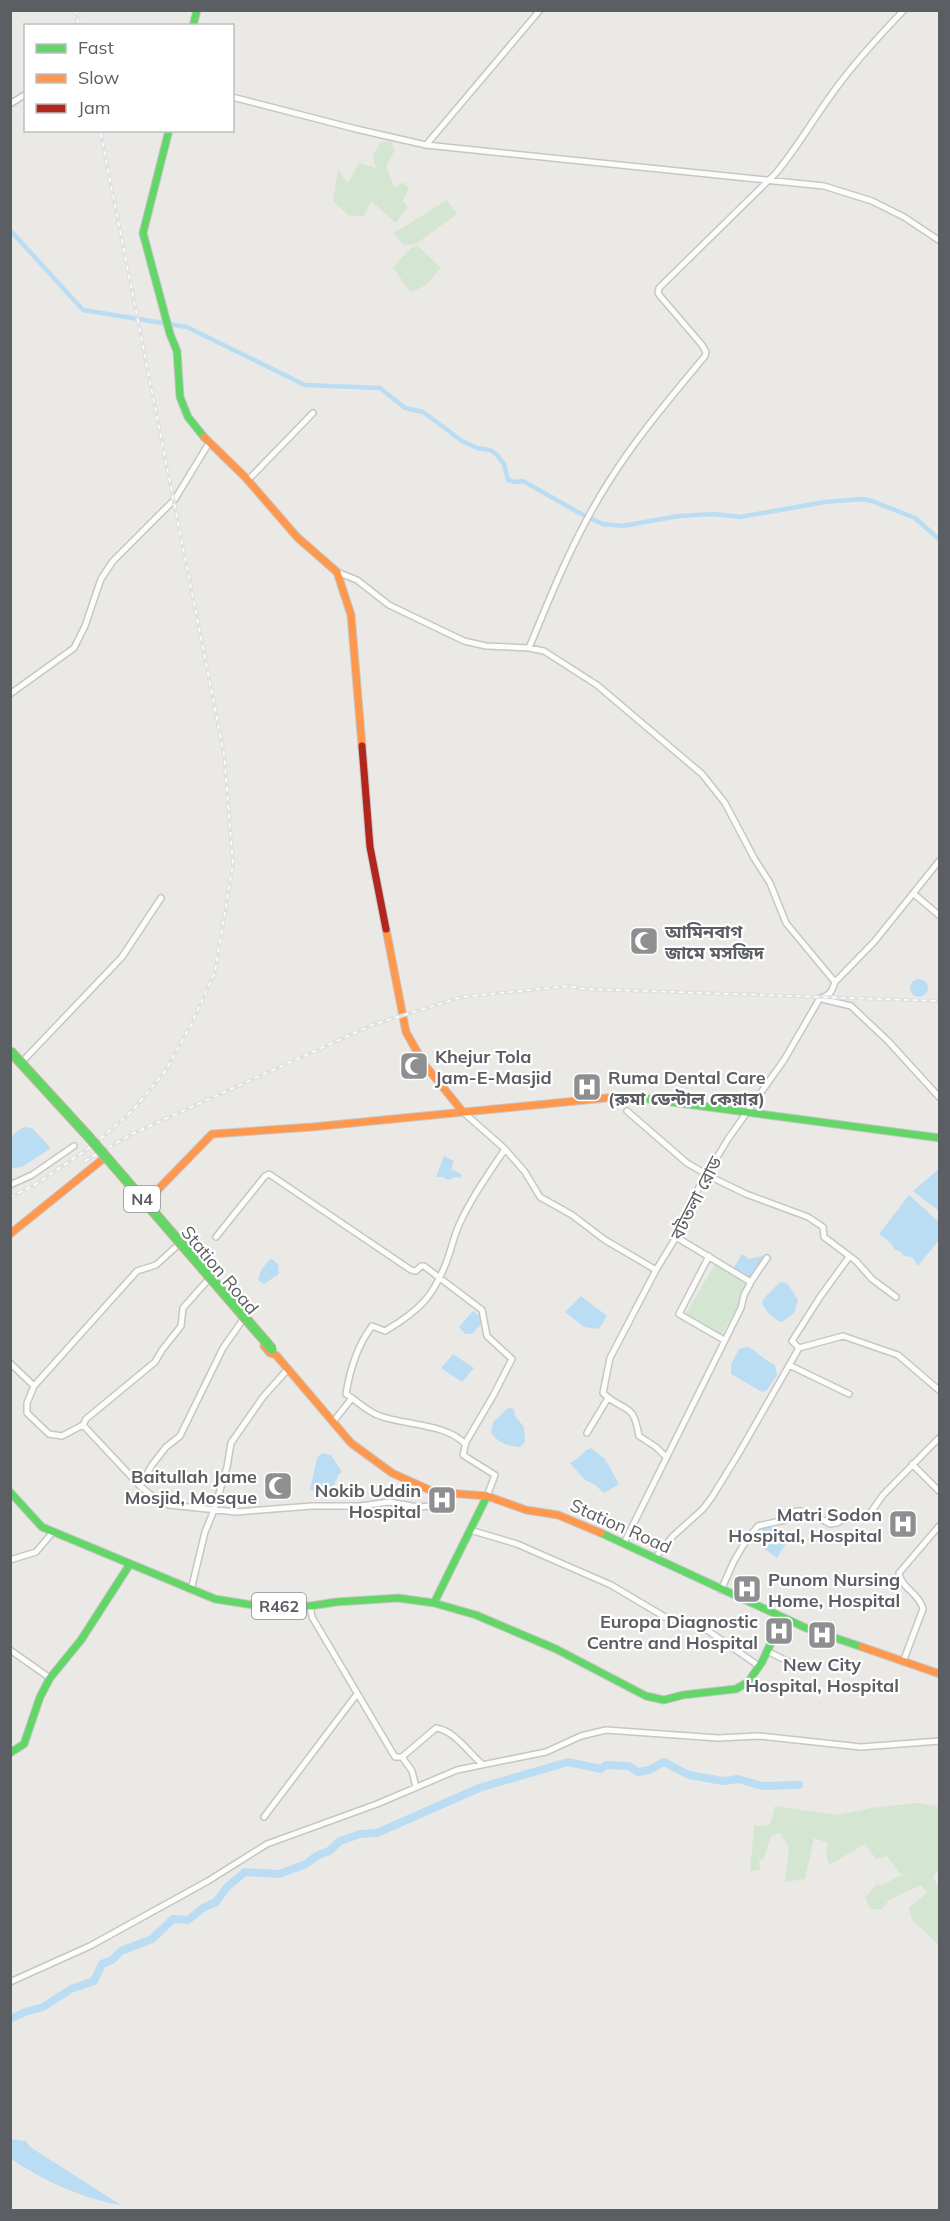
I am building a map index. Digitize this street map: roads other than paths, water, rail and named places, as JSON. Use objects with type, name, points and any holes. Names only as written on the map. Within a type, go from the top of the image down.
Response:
[{"type":"main road","points":[[168,132],[143,233],[164,313],[177,351],[180,397],[188,417],[209,443],[248,480],[297,537],[337,572],[351,615],[370,847],[397,994],[410,1042],[463,1112]]},
{"type":"main road","name":"N4","points":[[10,1051],[88,1136],[272,1349]]},
{"type":"main road","name":"Station Road","points":[[10,1057],[103,1159],[207,1281],[270,1353],[276,1355],[351,1443],[385,1468],[434,1492],[487,1496],[526,1510],[558,1515],[624,1543],[783,1618],[939,1674]]},
{"type":"main road","points":[[143,1205],[212,1134],[312,1127],[635,1096],[939,1138]]},
{"type":"main road","points":[[10,1233],[103,1159]]},
{"type":"main road","points":[[10,1492],[42,1527],[130,1564],[81,1640],[50,1678],[40,1697],[24,1744],[10,1753]]},
{"type":"main road","points":[[487,1496],[434,1603],[476,1615],[556,1649],[646,1696],[664,1700],[683,1695],[736,1689],[748,1682],[759,1666],[783,1618]]},
{"type":"main road","name":"R462","points":[[130,1564],[215,1599],[258,1606],[310,1606],[398,1598],[434,1603]]},
{"type":"street","points":[[426,145],[540,10]]},
{"type":"street","points":[[529,648],[568,556],[608,483],[654,418],[706,352],[698,339],[660,297],[658,293],[660,288],[770,179],[792,154],[827,99],[866,49],[904,10]]},
{"type":"street","points":[[10,104],[24,95]]},
{"type":"street","points":[[234,98],[426,145],[824,186],[872,201],[904,217],[939,241]]},
{"type":"street","points":[[248,480],[313,413]]},
{"type":"street","points":[[12,690],[74,648],[86,626],[102,579],[113,561],[175,499],[209,443]]},
{"type":"street","points":[[337,572],[357,580],[389,605],[449,636],[486,646],[544,651],[597,685],[702,774],[725,803],[770,884],[786,923],[835,982]]},
{"type":"street","name":"বটতলা রোড","points":[[608,1398],[603,1393],[610,1358],[656,1270],[676,1238],[699,1187],[784,1060],[820,998],[827,997],[835,982],[874,942],[939,860]]},
{"type":"street","points":[[914,894],[939,916]]},
{"type":"street","points":[[19,1065],[122,957],[161,898]]},
{"type":"street","points":[[820,998],[851,1006],[888,1041],[939,1096]]},
{"type":"street","points":[[463,1112],[505,1149],[525,1172],[540,1197],[572,1215],[604,1240],[656,1270]]},
{"type":"street","points":[[627,1112],[687,1163],[746,1194],[808,1217],[823,1227],[824,1238],[849,1257],[872,1280],[896,1297]]},
{"type":"street","points":[[10,1185],[32,1175],[74,1146]]},
{"type":"street","points":[[465,1444],[453,1435],[429,1427],[377,1416],[346,1394],[349,1375],[364,1336],[372,1326],[385,1331],[425,1303],[433,1293],[459,1226],[505,1149]]},
{"type":"street","points":[[216,1237],[269,1174],[414,1272],[424,1266],[482,1310],[487,1336],[512,1359],[465,1444],[463,1455],[495,1475],[487,1496]]},
{"type":"street","points":[[676,1238],[750,1283]]},
{"type":"street","points":[[178,1245],[156,1265],[137,1271],[34,1386],[27,1403],[27,1413],[49,1434],[62,1436],[83,1425],[86,1419],[155,1362],[181,1326],[183,1308],[207,1281]]},
{"type":"street","points":[[709,1256],[679,1314],[724,1340]]},
{"type":"street","points":[[799,1348],[792,1341],[820,1296],[849,1257]]},
{"type":"street","points":[[624,1543],[741,1308],[750,1283],[767,1258]]},
{"type":"street","points":[[140,1486],[166,1447],[180,1436],[223,1348],[242,1321]]},
{"type":"street","points":[[654,1558],[712,1497],[799,1348],[843,1336],[898,1355],[939,1391]]},
{"type":"street","points":[[10,1363],[34,1386]]},
{"type":"street","points":[[789,1365],[849,1394]]},
{"type":"street","points":[[191,1590],[205,1532],[227,1467],[231,1443],[262,1397],[287,1370]]},
{"type":"street","points":[[333,1422],[352,1398]]},
{"type":"street","points":[[587,1433],[608,1398],[631,1411],[636,1417],[639,1436],[666,1457]]},
{"type":"street","points":[[83,1425],[140,1486],[158,1501],[169,1505],[254,1512],[312,1506],[360,1506],[389,1502],[418,1507],[430,1506],[447,1493]]},
{"type":"street","points":[[721,1590],[738,1553],[758,1526],[785,1520],[796,1511],[814,1515],[830,1524],[837,1523],[850,1515],[864,1515],[871,1512],[883,1495],[939,1437]]},
{"type":"street","points":[[912,1464],[939,1492]]},
{"type":"street","points":[[903,1662],[923,1609],[921,1602],[900,1579],[899,1573],[939,1525]]},
{"type":"street","points":[[470,1530],[517,1544],[611,1586],[665,1617],[706,1630],[759,1666]]},
{"type":"street","points":[[10,1560],[36,1552],[53,1532]]},
{"type":"street","points":[[310,1606],[312,1617],[395,1757],[402,1757],[436,1728],[455,1738],[482,1764]]},
{"type":"street","points":[[10,1650],[50,1678]]},
{"type":"street","points":[[767,1651],[799,1667]]},
{"type":"street","points":[[264,1817],[357,1694]]},
{"type":"street","points":[[10,1982],[90,1946],[208,1881],[267,1844],[377,1804],[457,1770],[546,1752],[581,1736],[606,1730],[718,1738],[759,1736],[861,1747],[939,1741]]},
{"type":"street","points":[[402,1757],[412,1770],[416,1787]]},
{"type":"water","points":[[919,979],[925,982],[928,988],[925,994],[919,997],[913,994],[910,988],[913,982]]},
{"type":"water","points":[[24,1127],[32,1128],[51,1148],[22,1167],[11,1168],[11,1139]]},
{"type":"water","points":[[444,1156],[454,1161],[451,1169],[461,1174],[461,1178],[455,1177],[448,1180],[436,1177]]},
{"type":"water","points":[[939,1169],[939,1211],[913,1191]]},
{"type":"water","points":[[909,1195],[939,1222],[939,1240],[918,1266],[912,1257],[904,1256],[900,1251],[895,1250],[891,1243],[879,1234]]},
{"type":"water","points":[[742,1254],[749,1259],[767,1255],[772,1258],[754,1283],[733,1269]]},
{"type":"water","points":[[272,1259],[278,1264],[279,1274],[264,1284],[258,1280],[261,1270]]},
{"type":"water","points":[[780,1282],[787,1283],[798,1300],[794,1313],[782,1322],[770,1315],[762,1303]]},
{"type":"water","points":[[581,1296],[607,1316],[599,1329],[584,1327],[565,1312]]},
{"type":"water","points":[[473,1311],[481,1317],[481,1324],[472,1334],[465,1334],[459,1327]]},
{"type":"water","points":[[748,1347],[775,1365],[777,1375],[767,1390],[762,1392],[731,1374],[731,1364],[739,1349]]},
{"type":"water","points":[[453,1354],[474,1368],[462,1382],[441,1368]]},
{"type":"water","points":[[508,1408],[514,1409],[515,1416],[524,1427],[525,1442],[520,1447],[504,1443],[491,1433],[493,1422]]},
{"type":"water","points":[[591,1448],[605,1459],[619,1484],[604,1493],[585,1480],[570,1463]]},
{"type":"water","points":[[322,1453],[331,1455],[342,1472],[330,1494],[310,1490],[317,1458]]},
{"type":"water","points":[[776,1527],[776,1535],[786,1543],[777,1558],[761,1546],[765,1540],[762,1529]]},
{"type":"water","points":[[10,2139],[26,2141],[30,2147],[121,2205],[77,2193],[23,2167],[11,2159]]},
{"type":"waterway","points":[[10,230],[83,310],[187,327],[305,385],[380,388],[405,408],[423,412],[462,441],[496,454],[504,464],[508,480],[523,481],[603,524],[623,526],[678,516],[714,514],[740,517],[825,502],[862,499],[915,518],[940,540]]},
{"type":"waterway","points":[[10,2019],[43,2007],[71,1989],[94,1981],[102,1964],[112,1960],[121,1951],[152,1939],[173,1919],[188,1920],[203,1908],[216,1902],[227,1887],[245,1872],[279,1874],[306,1864],[318,1855],[329,1851],[340,1841],[360,1834],[377,1833],[479,1788],[568,1762],[601,1769],[606,1765],[629,1766],[638,1772],[649,1770],[664,1762],[689,1775],[723,1781],[738,1779],[762,1786],[799,1785]]},
{"type":"railway","points":[[76,10],[79,24]]},
{"type":"railway","points":[[10,1197],[33,1186],[92,1146],[133,1110],[166,1070],[192,1023],[215,972],[233,864],[224,754],[100,132]]},
{"type":"railway","points":[[85,1161],[132,1134],[372,1025],[462,997],[569,986],[585,989],[940,1001]]},
{"type":"place","name":"আমিনবাগ জামে মসজিদ","points":[[644,941]]},
{"type":"place","name":"Khejur Tola Jam-E-Masjid","points":[[414,1066]]},
{"type":"place","name":"Ruma Dental Care (রুমা ডেন্টাল কেয়ার)","points":[[587,1087]]},
{"type":"place","name":"Baitullah Jame Mosjid, Mosque","points":[[278,1486]]},
{"type":"place","name":"Nokib Uddin Hospital","points":[[442,1500]]},
{"type":"place","name":"Matri Sodon Hospital, Hospital","points":[[903,1524]]},
{"type":"place","name":"Punom Nursing Home, Hospital","points":[[747,1589]]},
{"type":"place","name":"Europa Diagnostic Centre and Hospital","points":[[779,1631]]},
{"type":"place","name":"New City Hospital, Hospital","points":[[822,1635]]}]
